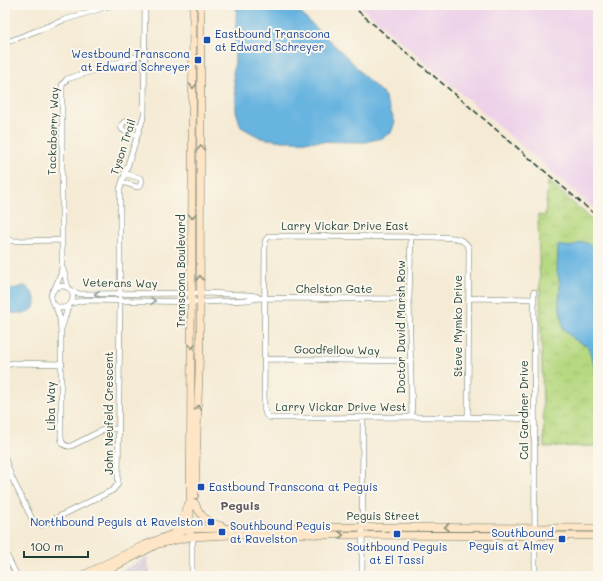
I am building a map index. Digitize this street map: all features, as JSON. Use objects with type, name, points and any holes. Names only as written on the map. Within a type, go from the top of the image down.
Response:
[{"type":"street","points":[[5,43],[64,20],[112,5]]},
{"type":"street","name":"Tyson Trail","points":[[120,294],[120,189],[144,115],[145,5]]},
{"type":"street","name":"Transcona Boulevard","points":[[192,533],[193,5]]},
{"type":"street","name":"Transcona Boulevard","points":[[193,500],[198,433],[201,5]]},
{"type":"street","name":"Tackaberry Way","points":[[62,266],[62,85],[67,79],[144,54]]},
{"type":"street","points":[[5,70],[5,142]]},
{"type":"street","points":[[137,135],[123,130],[121,127],[126,121],[140,126]]},
{"type":"street","points":[[122,182],[137,187],[140,186],[142,182],[140,178],[124,173]]},
{"type":"street","points":[[5,234],[7,238],[12,240],[61,240]]},
{"type":"street","name":"Larry Vickar Drive East","points":[[262,298],[264,241],[269,236],[411,236],[461,239]]},
{"type":"street","name":"Doctor David Marsh Row","points":[[411,236],[409,299],[412,417]]},
{"type":"street","name":"Steve Mymko Drive","points":[[461,239],[466,243],[468,248],[468,416]]},
{"type":"street","points":[[62,266],[74,297],[70,305],[62,309],[56,307],[50,298],[61,274],[62,266]]},
{"type":"street","points":[[55,288],[61,285],[70,289]]},
{"type":"street","name":"Veterans Way","points":[[70,289],[80,294],[192,293]]},
{"type":"street","name":"Cal Gardner Drive","points":[[534,292],[535,576]]},
{"type":"street","name":"Chelston Gate","points":[[192,293],[248,295],[262,298]]},
{"type":"street","name":"John Neufeld Crescent","points":[[5,458],[11,476],[34,522],[37,525],[42,525],[116,488],[119,480],[120,294]]},
{"type":"street","name":"Chelston Gate","points":[[192,302],[249,300],[262,298],[409,299]]},
{"type":"street","name":"Larry Vickar Drive West","points":[[262,298],[264,408],[266,415],[271,418],[468,416],[534,419]]},
{"type":"street","points":[[469,298],[534,299]]},
{"type":"street","name":"Veterans Way","points":[[70,305],[85,300],[192,302]]},
{"type":"street","name":"Liba Way","points":[[61,332],[70,305]]},
{"type":"street","name":"Liba Way","points":[[56,307],[60,319],[61,332],[61,438],[63,443],[67,446],[72,446],[104,429],[119,429]]},
{"type":"street","name":"Goodfellow Way","points":[[264,359],[410,360]]},
{"type":"street","points":[[5,368],[12,364],[62,364]]},
{"type":"street","points":[[362,576],[363,418]]},
{"type":"street","points":[[5,479],[11,476]]},
{"type":"street","points":[[193,500],[198,512],[203,518],[227,527]]},
{"type":"street","points":[[170,535],[179,528],[193,500]]},
{"type":"street","name":"Peguis Street","points":[[82,576],[142,546],[170,535],[227,527],[598,528]]},
{"type":"street","points":[[192,533],[192,576]]},
{"type":"street","name":"Peguis Street","points":[[97,576],[158,544],[192,533],[598,536]]},
{"type":"street","points":[[5,552],[17,576]]},
{"type":"shaded area","points":[[359,5],[598,5],[598,212]]},
{"type":"shaded area","points":[[147,557],[151,576],[111,576]]},
{"type":"green space","points":[[548,181],[598,225],[598,446],[544,447],[538,215],[545,216]]},
{"type":"water","points":[[237,5],[292,5],[351,61],[384,95],[395,122],[391,133],[382,138],[365,142],[283,141],[261,138],[241,127],[236,111],[233,74]]},
{"type":"water","points":[[582,242],[588,243],[598,254],[598,376],[588,347],[572,338],[563,328],[559,304],[560,283],[557,271],[558,245],[570,247]]},
{"type":"water","points":[[25,286],[31,291],[35,298],[34,308],[26,313],[5,313],[5,289]]},
{"type":"railway","points":[[351,5],[598,217]]},
{"type":"place","name":"Eastbound Transcona at Edward Schreyer","points":[[207,40]]},
{"type":"place","name":"Westbound Transcona at Edward Schreyer","points":[[198,60]]},
{"type":"place","name":"Eastbound Transcona at Peguis","points":[[201,487]]},
{"type":"place","name":"Northbound Peguis at Ravelston","points":[[211,522]]},
{"type":"place","name":"Southbound Peguis at Ravelston","points":[[222,532]]},
{"type":"place","name":"Southbound Peguis at El Tassi","points":[[397,534]]},
{"type":"place","name":"Southbound Peguis at Almey","points":[[562,539]]},
{"type":"district","name":"Peguis","points":[[240,506]]}]
